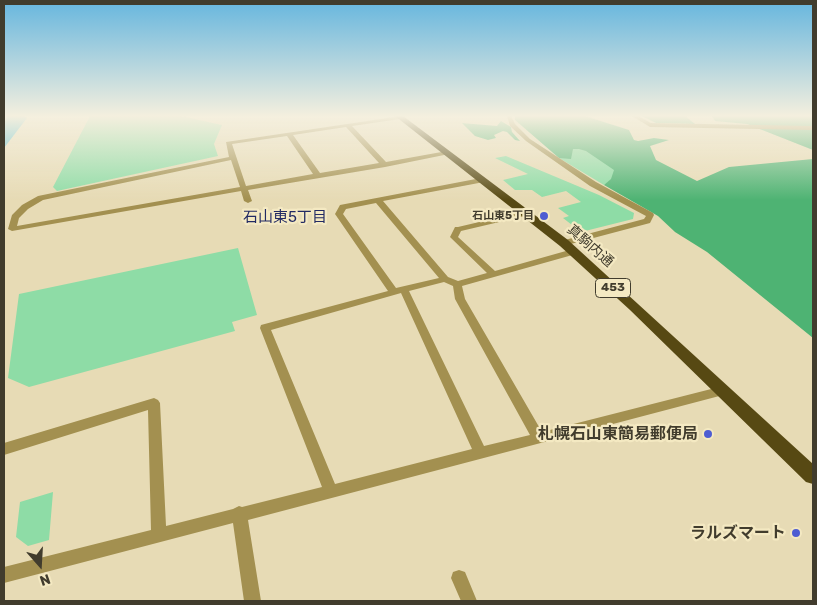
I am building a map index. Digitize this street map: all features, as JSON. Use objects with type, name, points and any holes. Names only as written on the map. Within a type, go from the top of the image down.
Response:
[{"type":"highway","name":"真駒内通","points":[[436,144],[526,213],[568,248],[813,476]]},
{"type":"street","points":[[228,144],[248,201]]},
{"type":"street","points":[[296,144],[318,176]]},
{"type":"street","points":[[366,144],[385,164]]},
{"type":"street","points":[[378,200],[444,279],[457,284],[493,274],[647,221],[650,215],[593,184],[534,144]]},
{"type":"street","points":[[232,158],[41,198],[24,207],[16,217],[12,229],[447,153]]},
{"type":"street","points":[[480,452],[399,291],[340,214],[343,207],[481,180]]},
{"type":"street","points":[[493,274],[454,237],[458,229],[526,213]]},
{"type":"street","points":[[330,490],[265,328],[444,279]]},
{"type":"street","points":[[457,284],[460,299],[539,438]]},
{"type":"street","points":[[4,575],[239,513],[723,391]]},
{"type":"street","points":[[4,449],[154,403],[159,534]]},
{"type":"street","points":[[239,513],[253,601]]},
{"type":"street","points":[[459,578],[469,601]]},
{"type":"green space","points":[[75,144],[214,144],[218,156],[57,191],[53,187]]},
{"type":"green space","points":[[543,144],[656,144],[650,146],[656,160],[697,181],[729,167],[813,159],[813,338],[707,252],[675,232],[658,216],[604,185],[611,179],[614,170],[586,151],[579,149],[573,149],[571,159],[559,158]]},
{"type":"green space","points":[[798,144],[813,144],[813,150]]},
{"type":"green space","points":[[584,148],[613,167],[616,172],[613,180],[604,185],[559,158],[568,158],[570,149]]},
{"type":"green space","points":[[506,156],[599,195],[634,213],[633,219],[581,232],[563,218],[569,216],[558,208],[581,202],[566,191],[542,197],[532,190],[515,190],[503,180],[528,174],[495,158]]},
{"type":"green space","points":[[238,248],[257,315],[232,322],[235,331],[29,387],[8,378],[19,294]]},
{"type":"green space","points":[[53,492],[49,540],[28,546],[16,537],[20,502]]},
{"type":"place","name":"石山東5丁目","points":[[544,216]]},
{"type":"place","name":"札幌石山東簡易郵便局","points":[[708,434]]},
{"type":"place","name":"ラルズマート","points":[[796,533]]},
{"type":"district","name":"石山東5丁目","points":[[285,218]]}]
